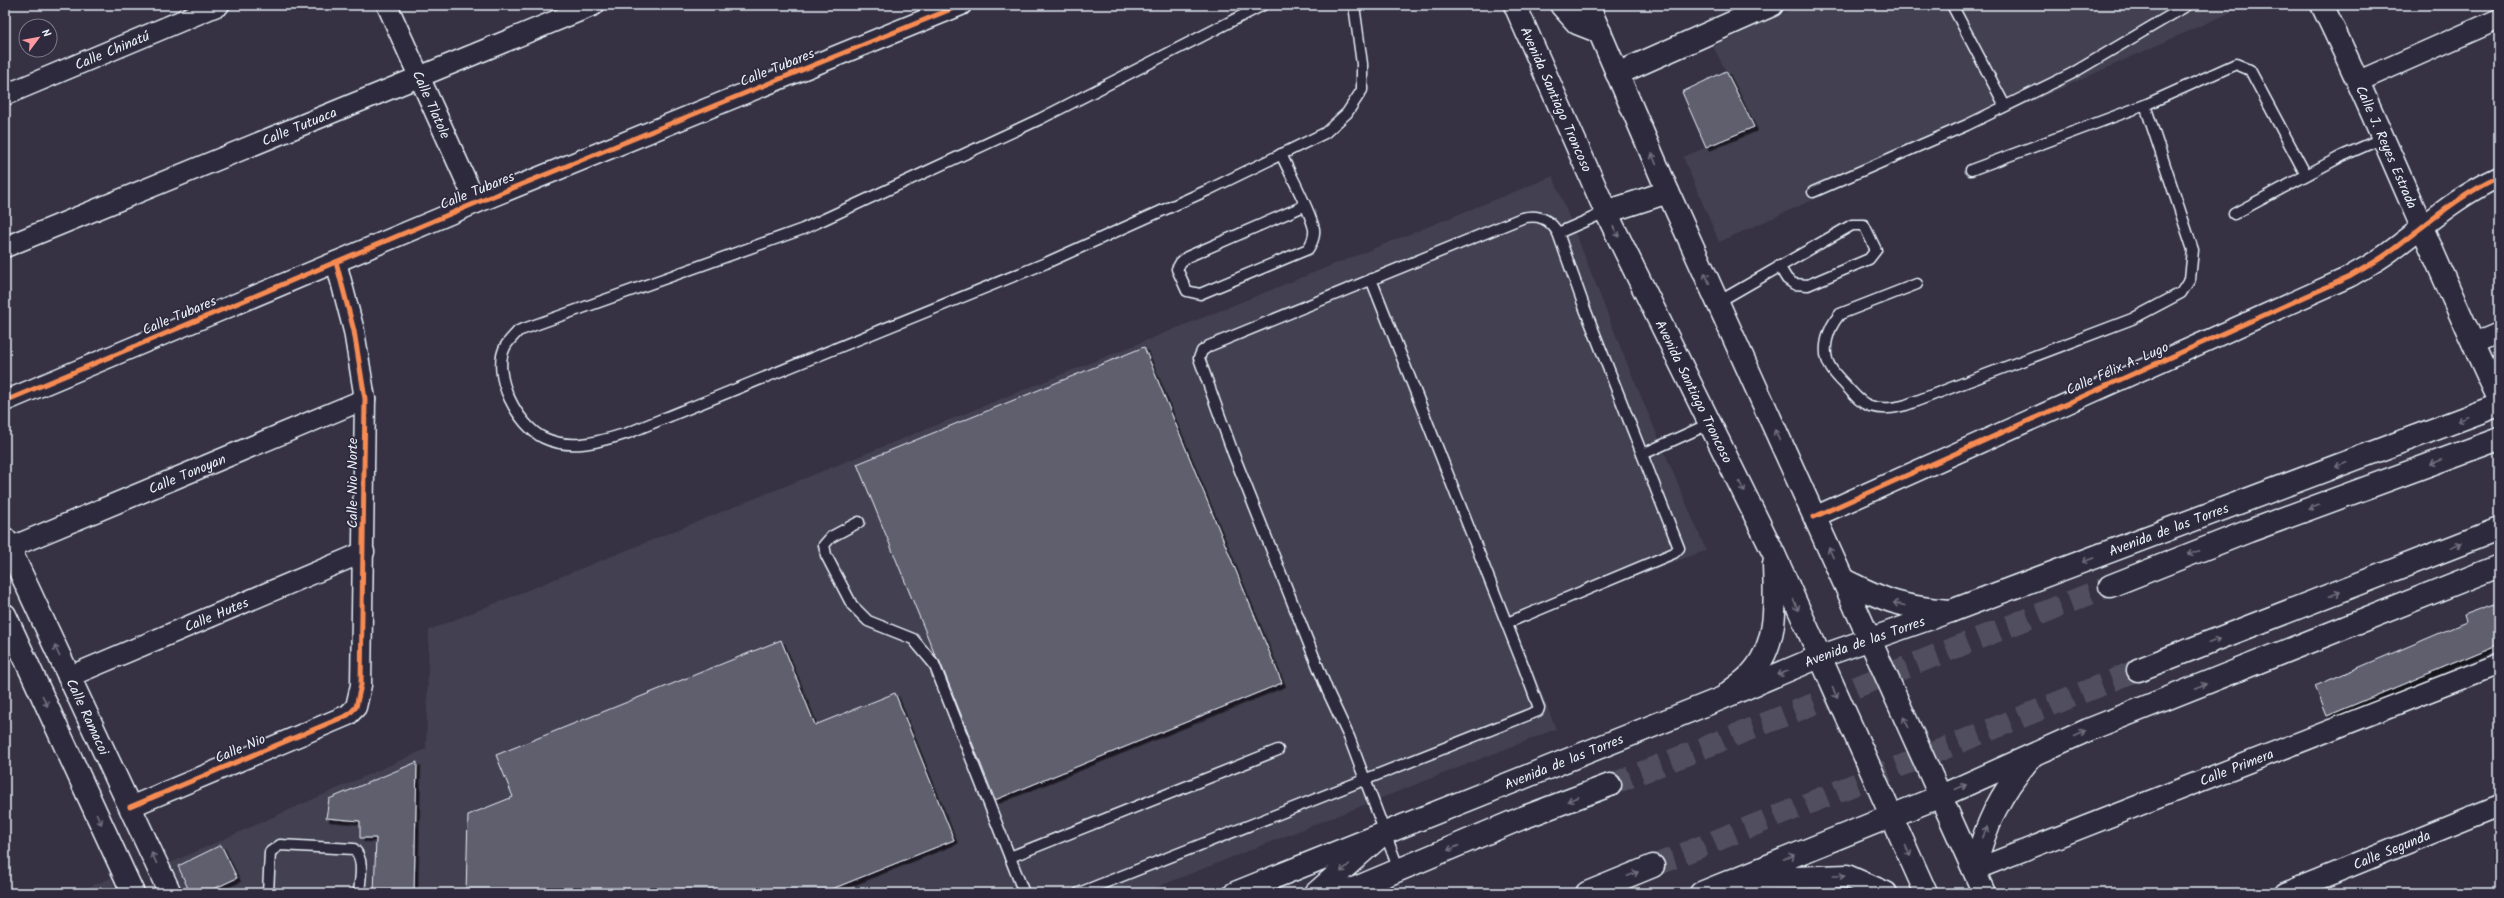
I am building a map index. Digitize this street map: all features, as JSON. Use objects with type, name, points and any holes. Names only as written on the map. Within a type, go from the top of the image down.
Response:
[{"type":"main road","name":"Avenida Santiago Troncoso","points":[[1515,5],[1606,212],[1711,423],[1774,554],[1819,657],[1892,815]]},
{"type":"main road","points":[[1561,5],[1578,23],[1600,32]]},
{"type":"main road","points":[[1588,5],[1668,192],[1984,893]]},
{"type":"main road","points":[[1617,74],[1772,5]]},
{"type":"main road","name":"Calle J. Reyes Estrada","points":[[2322,5],[2359,82],[2421,228],[2499,398]]},
{"type":"main road","points":[[1606,212],[1668,192]]},
{"type":"main road","name":"Avenida de las Torres","points":[[1235,893],[1720,699],[1819,657],[1951,611],[2499,405]]},
{"type":"main road","name":"Avenida de las Torres","points":[[2110,586],[2249,531],[2499,439]]},
{"type":"main road","points":[[2138,670],[2499,529]]},
{"type":"main road","name":"Calle Ramacoi","points":[[7,544],[170,893]]},
{"type":"main road","points":[[1720,699],[1750,675],[1764,655],[1772,634],[1775,611],[1774,554]]},
{"type":"main road","points":[[1701,893],[1941,796],[2088,730],[2499,566]]},
{"type":"main road","points":[[1844,580],[1895,604],[1951,611]]},
{"type":"main road","points":[[5,615],[133,893]]},
{"type":"main road","points":[[1974,870],[1981,845],[1998,802],[2009,783],[2032,756]]},
{"type":"main road","points":[[1344,893],[1522,818],[1610,785]]},
{"type":"main road","points":[[1892,815],[1926,893]]},
{"type":"main road","points":[[1316,893],[1385,832]]},
{"type":"main road","points":[[1587,893],[1653,866]]},
{"type":"main road","points":[[1730,881],[1847,876],[1886,893]]},
{"type":"street","name":"Calle Chinatú","points":[[5,95],[219,5]]},
{"type":"street","name":"Calle Tlatole","points":[[387,5],[476,203]]},
{"type":"street","name":"Calle Tutuaca","points":[[5,247],[594,5]]},
{"type":"street","name":"Calle Tubares","points":[[5,401],[476,203],[961,5]]},
{"type":"street","points":[[2359,82],[2499,19]]},
{"type":"street","name":"Calle Félix A. Lugo","points":[[1814,517],[2349,277],[2387,254],[2470,191],[2499,177]]},
{"type":"street","name":"Calle Nio Norte","points":[[336,262],[354,331],[364,399],[364,552],[361,685],[356,707]]},
{"type":"street","points":[[2473,344],[2499,333]]},
{"type":"street","name":"Calle Tonoyan","points":[[7,544],[364,399]]},
{"type":"street","name":"Calle Hutes","points":[[68,677],[364,552]]},
{"type":"street","name":"Calle Primera","points":[[1974,870],[2499,664]]},
{"type":"street","name":"Calle Nio","points":[[130,807],[348,715],[356,707]]},
{"type":"street","name":"Calle Segunda","points":[[2285,893],[2499,806]]},
{"type":"lane","points":[[1263,5],[1040,119],[803,229],[518,331],[505,348],[501,370],[507,396],[523,420],[544,438],[569,444],[591,444],[628,433],[1046,263],[1325,133],[1347,113],[1362,90],[1362,64],[1354,5]]},
{"type":"lane","points":[[1952,5],[2004,106]]},
{"type":"lane","points":[[1812,192],[2004,106],[2071,74],[2188,5]]},
{"type":"lane","points":[[1971,170],[2145,104],[2236,64],[2243,65],[2250,70],[2306,175]]},
{"type":"lane","points":[[1918,284],[1840,314],[1832,324],[1827,336],[1827,354],[1830,368],[1859,401],[1869,406],[1889,409],[1906,405],[2132,319],[2181,293],[2190,280],[2193,250],[2145,104]]},
{"type":"lane","points":[[2234,214],[2306,175],[2383,138]]},
{"type":"lane","points":[[1281,154],[1304,206],[1314,229],[1314,241],[1308,249],[1200,294],[1187,291],[1178,269],[1180,262],[1187,256],[1304,206]]},
{"type":"lane","points":[[1558,233],[1606,212]]},
{"type":"lane","points":[[1399,870],[1365,780],[1233,453],[1199,358],[1202,351],[1209,346],[1528,216],[1542,217],[1554,226],[1558,233],[1585,309],[1678,544],[1677,551],[1507,622]]},
{"type":"lane","points":[[1718,302],[1779,266],[1852,225],[1864,225],[1876,250],[1869,259],[1808,285],[1794,284],[1787,279],[1779,266]]},
{"type":"lane","points":[[1079,893],[1538,711],[1539,708],[1507,622],[1371,279]]},
{"type":"lane","points":[[1643,454],[1711,423]]},
{"type":"lane","points":[[859,522],[831,537],[824,546],[826,556],[852,605],[868,621],[913,640],[923,649],[934,664],[1024,893]]},
{"type":"lane","points":[[1010,857],[1278,750]]},
{"type":"lane","points":[[268,893],[270,852],[280,845],[354,849],[358,853],[361,862],[359,893]]},
{"type":"shaded area","points":[[1801,5],[2247,5],[1719,242],[1683,157],[1754,127],[1713,46]]},
{"type":"shaded area","points":[[1553,176],[1626,361],[1706,550],[1514,623],[1556,729],[1142,893],[183,893],[170,863],[426,749],[429,630]]},
{"type":"shaded area","points":[[111,878],[118,893],[75,893]]},
{"type":"building","points":[[1726,71],[1754,127],[1706,147],[1682,92]]},
{"type":"building","points":[[1144,347],[1282,683],[995,800],[940,662],[935,655],[857,464]]},
{"type":"building","points":[[2499,602],[2499,644],[2327,716],[2315,686],[2466,622],[2464,615]]},
{"type":"building","points":[[781,640],[815,725],[895,693],[954,840],[822,893],[466,893],[468,815],[513,797],[496,755]]},
{"type":"building","points":[[417,762],[414,893],[374,893],[376,838],[360,838],[360,821],[326,818],[329,799]]},
{"type":"building","points":[[221,845],[237,878],[205,893],[190,893],[178,866]]},
{"type":"tunnel","points":[[1610,785],[2110,586]]},
{"type":"tunnel","points":[[1653,866],[2138,670]]},
{"type":"cycle path","points":[[5,401],[476,203],[961,5]]},
{"type":"cycle path","points":[[1814,517],[2349,277],[2383,256],[2455,202],[2499,177]]},
{"type":"cycle path","points":[[130,807],[348,715],[356,707],[361,685],[365,399],[354,331],[336,262]]}]
